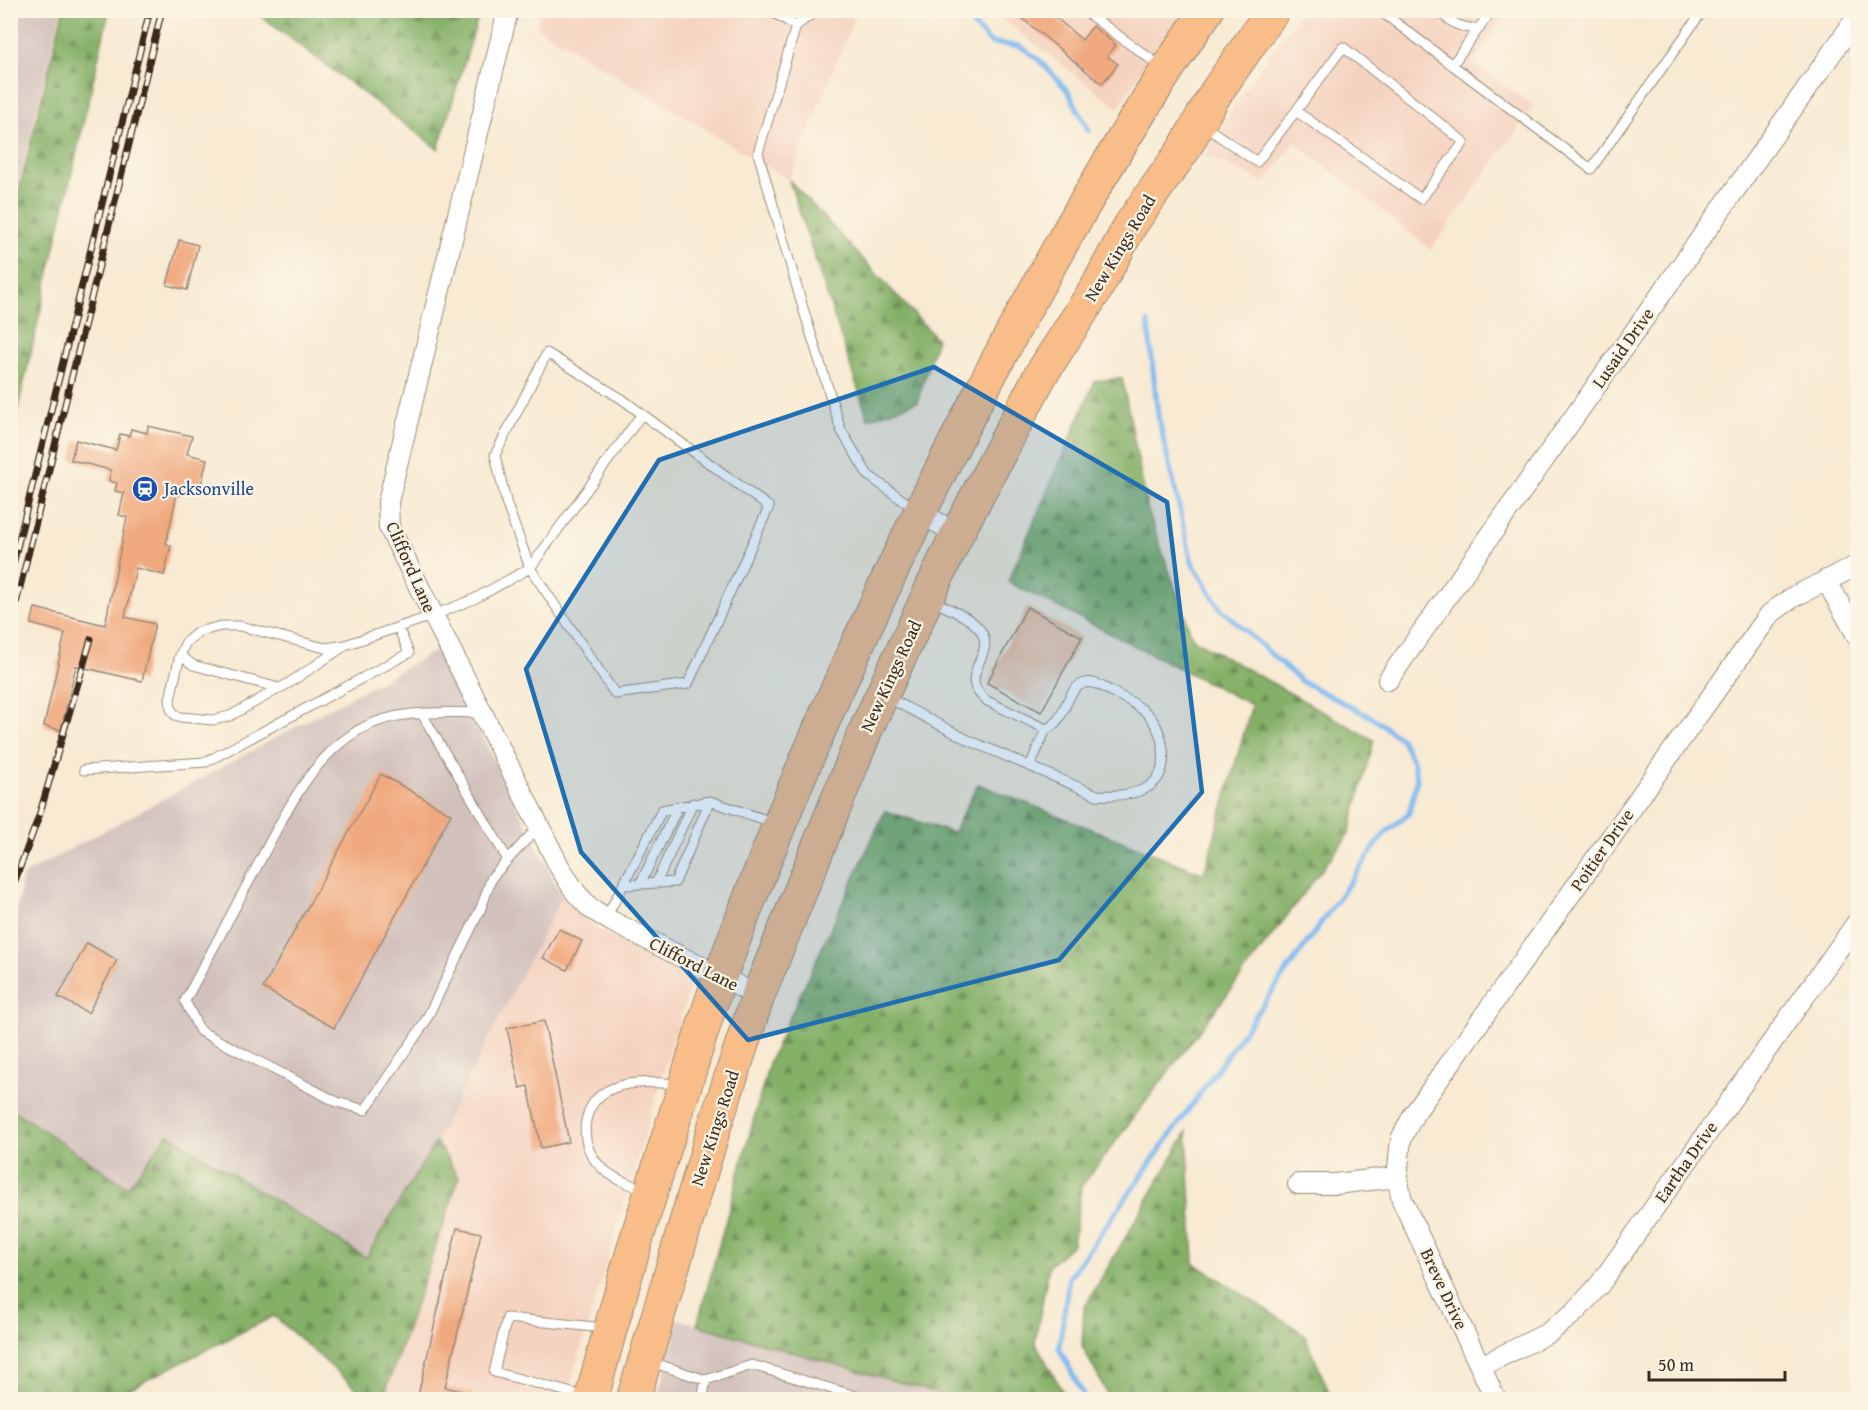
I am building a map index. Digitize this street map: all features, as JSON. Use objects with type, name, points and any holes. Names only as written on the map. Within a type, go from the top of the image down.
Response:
[{"type":"highway","points":[[591,1399],[651,1191],[720,977],[780,825],[862,631],[919,512],[1012,332],[1079,214],[1207,10]]},
{"type":"highway","name":"New Kings Road","points":[[633,1400],[643,1360],[715,1125],[758,996],[882,695],[957,534],[1040,376],[1096,290],[1131,224],[1184,149],[1215,94],[1274,10]]},
{"type":"street","name":"Clifford Lane","points":[[508,10],[388,502],[389,527],[559,866],[576,893],[590,908],[606,918],[758,996]]},
{"type":"street","name":"Lusaid Drive","points":[[1388,680],[1857,16]]},
{"type":"street","points":[[919,512],[957,534]]},
{"type":"street","name":"Poitier Drive","points":[[1397,1178],[1401,1139],[1414,1114],[1763,623],[1770,614],[1792,597],[1857,565]]},
{"type":"street","points":[[1826,580],[1857,637]]},
{"type":"street","name":"Eartha Drive","points":[[1481,1366],[1548,1333],[1575,1312],[1600,1284],[1857,921]]},
{"type":"street","points":[[1299,1184],[1335,1184],[1397,1178]]},
{"type":"street","name":"Breve Drive","points":[[1397,1178],[1402,1200],[1496,1400]]},
{"type":"street","points":[[1855,1400],[1857,1396]]},
{"type":"lane","points":[[769,10],[796,26]]},
{"type":"lane","points":[[816,10],[796,26],[759,153],[803,308],[842,430],[868,475],[919,512]]},
{"type":"lane","points":[[1083,10],[1168,71]]},
{"type":"lane","points":[[1094,10],[1101,25]]},
{"type":"lane","points":[[1379,10],[1591,170],[1703,10]]},
{"type":"lane","points":[[1437,10],[1457,25],[1470,29],[1480,28]]},
{"type":"lane","points":[[1452,65],[1492,10]]},
{"type":"lane","points":[[1199,122],[1257,162],[1343,47],[1464,142],[1421,199],[1296,111]]},
{"type":"lane","points":[[547,353],[622,399],[768,507],[688,684],[615,694],[530,568],[507,505],[495,456],[547,353]]},
{"type":"lane","points":[[345,645],[279,688],[230,716],[213,720],[175,715],[170,699],[180,655],[186,642],[198,632],[221,626],[240,626],[325,648],[345,645],[432,616],[474,599],[530,568],[642,414]]},
{"type":"lane","points":[[882,695],[968,740],[1097,795],[1116,796],[1140,792],[1158,780],[1164,759],[1162,741],[1152,719],[1134,703],[1094,682],[1083,683],[1073,691],[1058,722],[1046,729],[987,701],[974,687],[975,674],[985,647],[982,632],[972,621],[927,598]]},
{"type":"lane","points":[[84,770],[206,762],[409,653],[398,627]]},
{"type":"lane","points":[[180,655],[194,665],[279,688]]},
{"type":"lane","points":[[482,713],[422,714],[382,720],[354,732],[329,753],[295,797],[185,1001],[200,1031],[338,1102],[365,1110],[424,1024],[481,908],[492,877],[539,826]]},
{"type":"lane","points":[[422,714],[508,860]]},
{"type":"lane","points":[[1030,766],[1046,729]]},
{"type":"lane","points":[[606,918],[662,810],[710,801],[780,825]]},
{"type":"lane","points":[[624,885],[675,882],[710,801]]},
{"type":"lane","points":[[656,883],[693,803]]},
{"type":"lane","points":[[640,884],[678,807]]},
{"type":"lane","points":[[651,1191],[613,1176],[600,1167],[585,1139],[588,1112],[596,1099],[608,1090],[631,1083],[685,1084]]},
{"type":"lane","points":[[591,1399],[494,1372],[507,1318],[610,1328]]},
{"type":"lane","points":[[643,1360],[706,1380],[752,1365],[869,1400]]},
{"type":"lane","points":[[702,1400],[706,1380]]},
{"type":"highlighted area","points":[[934,367],[1167,502],[1202,792],[1059,960],[748,1040],[581,852],[526,669],[659,460]]},
{"type":"shaded area","points":[[10,11],[61,11],[11,214]]},
{"type":"shaded area","points":[[539,11],[857,11],[789,180],[538,28]]},
{"type":"shaded area","points":[[992,11],[1184,11],[1118,108]]},
{"type":"shaded area","points":[[1301,11],[1507,11],[1472,63],[1534,106],[1431,250],[1295,142],[1265,183],[1205,155],[1234,105]]},
{"type":"shaded area","points":[[439,649],[562,896],[436,1141],[367,1258],[168,1135],[128,1187],[11,1108],[11,946],[23,875]]},
{"type":"shaded area","points":[[562,896],[595,928],[694,977],[666,1062],[566,1399],[383,1400],[459,1178],[436,1141]]},
{"type":"shaded area","points":[[678,1319],[958,1399],[657,1400]]},
{"type":"green space","points":[[63,11],[109,11],[11,439],[11,223]]},
{"type":"green space","points":[[254,11],[480,11],[438,149]]},
{"type":"green space","points":[[789,180],[937,339],[917,402],[868,419]]},
{"type":"green space","points":[[1122,378],[1148,511],[1193,639],[1374,740],[1349,834],[1081,1187],[1073,1244],[1049,1266],[1035,1342],[1067,1399],[958,1399],[697,1325],[770,1060],[885,811],[953,833],[978,784],[1204,874],[1252,705],[1008,582],[1095,381]]},
{"type":"green space","points":[[10,1108],[128,1187],[168,1134],[366,1258],[436,1141],[459,1178],[383,1399],[368,1399],[274,1316],[109,1399],[11,1399]]},
{"type":"green space","points":[[1187,1132],[1194,1263],[1304,1334],[1332,1399],[1110,1399],[1082,1346],[1084,1308]]},
{"type":"building","points":[[1012,10],[1047,10],[1082,40],[1093,26],[1116,45],[1107,56],[1118,64],[1102,84]]},
{"type":"building","points":[[179,240],[198,245],[187,290],[167,285]]},
{"type":"building","points":[[148,426],[192,436],[187,454],[207,459],[201,486],[185,482],[182,495],[177,494],[166,544],[171,545],[164,575],[136,568],[125,617],[155,624],[142,681],[76,666],[61,730],[44,726],[65,633],[31,624],[35,608],[105,625],[127,517],[119,515],[124,493],[115,491],[117,483],[109,481],[111,470],[71,460],[76,440],[116,450],[120,434],[129,436],[131,429],[147,433]]},
{"type":"building","points":[[1027,607],[1082,637],[1041,712],[987,683]]},
{"type":"building","points":[[381,774],[451,814],[334,1028],[263,988]]},
{"type":"building","points":[[559,929],[582,941],[567,970],[543,958]]},
{"type":"building","points":[[87,943],[117,960],[88,1013],[58,997]]},
{"type":"building","points":[[544,1021],[569,1142],[541,1148],[528,1086],[520,1088],[507,1028]]},
{"type":"building","points":[[457,1228],[481,1233],[445,1387],[473,1394],[472,1400],[417,1400]]},
{"type":"waterway","points":[[958,10],[991,43],[1020,46],[1039,60],[1068,91],[1089,131]]},
{"type":"waterway","points":[[1086,1400],[1059,1348],[1069,1278],[1384,834],[1409,813],[1417,779],[1413,761],[1401,739],[1373,718],[1301,681],[1219,607],[1192,562],[1158,416],[1148,322]]},
{"type":"railway","points":[[10,576],[150,10]]},
{"type":"railway","points":[[10,628],[162,10]]},
{"type":"railway","points":[[10,894],[39,816],[91,639]]},
{"type":"place","name":"Jacksonville","points":[[145,489]]}]
